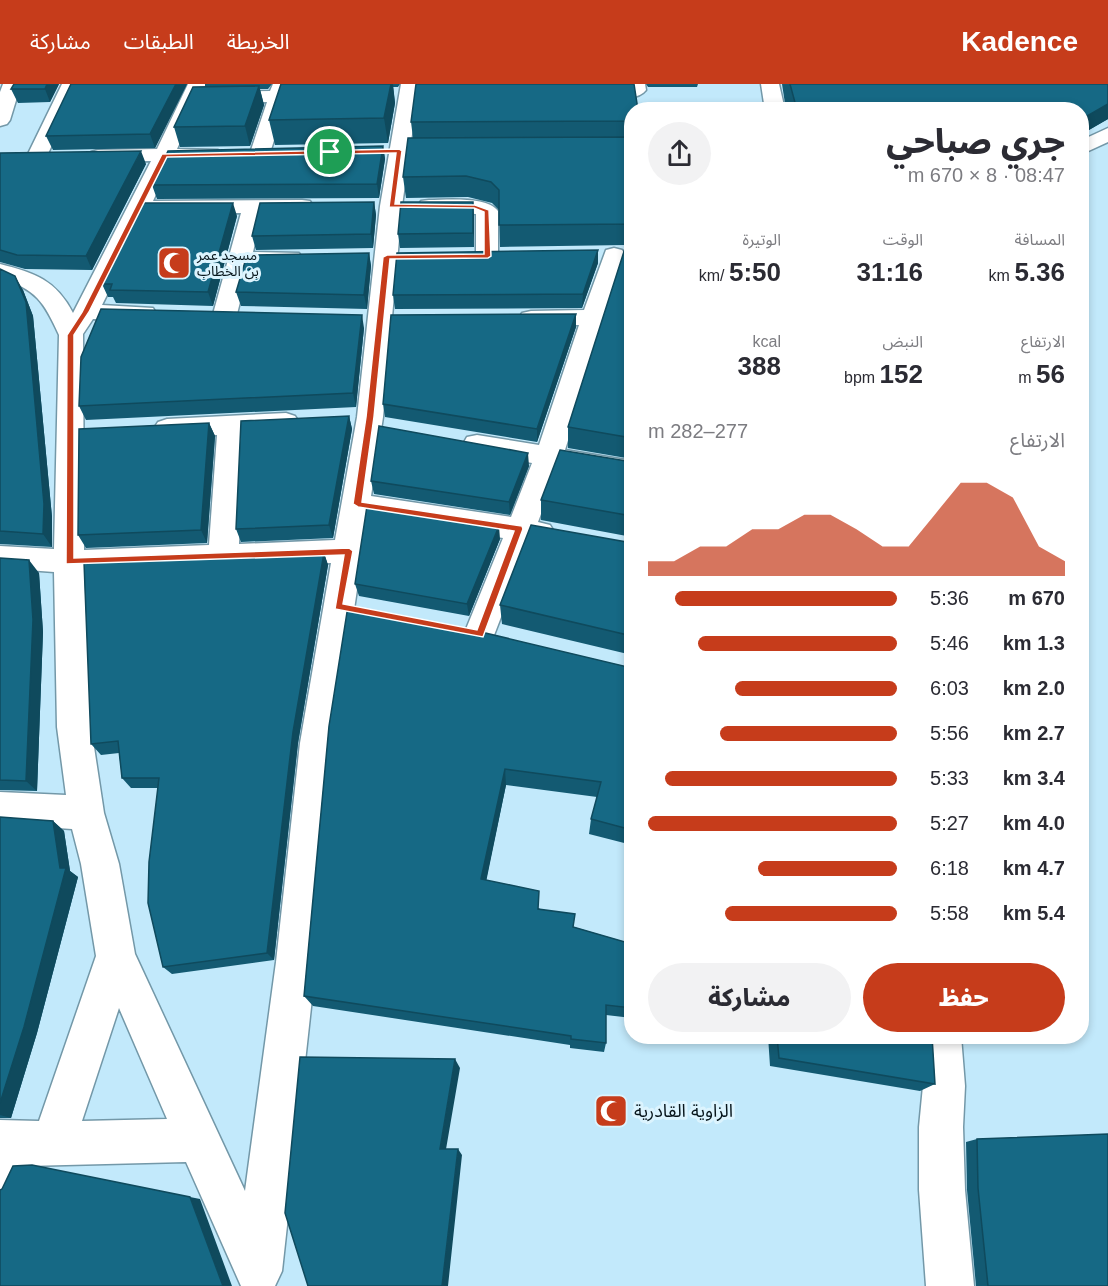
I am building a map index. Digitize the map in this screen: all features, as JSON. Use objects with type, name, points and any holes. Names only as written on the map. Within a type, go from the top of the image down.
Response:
[{"type":"street","points":[[0,120],[12,84]]},
{"type":"street","points":[[36,158],[71,84]]},
{"type":"street","points":[[576,93],[633,92],[636,90],[636,84]]},
{"type":"street","points":[[770,84],[773,102]]},
{"type":"street","points":[[260,153],[280,90]]},
{"type":"street","points":[[261,1278],[116,956],[100,864],[86,813],[74,727],[69,562],[81,431],[78,323],[139,208],[194,91],[280,90],[338,95]]},
{"type":"street","points":[[261,1278],[296,962],[317,743],[338,607],[358,504],[369,423],[386,257],[380,206],[399,151],[409,92]]},
{"type":"street","points":[[1089,144],[1108,134]]},
{"type":"street","points":[[83,157],[283,152]]},
{"type":"street","points":[[12,156],[59,157]]},
{"type":"street","points":[[139,208],[322,206]]},
{"type":"street","points":[[380,206],[483,208],[487,212],[476,256],[510,256]]},
{"type":"street","points":[[225,315],[253,207]]},
{"type":"street","points":[[480,634],[549,456],[595,317],[612,254]]},
{"type":"street","points":[[239,259],[307,258]]},
{"type":"street","points":[[0,271],[32,282],[48,291],[78,323]]},
{"type":"street","points":[[78,323],[167,314]]},
{"type":"street","points":[[511,318],[595,317]]},
{"type":"street","points":[[138,429],[312,420]]},
{"type":"street","points":[[223,556],[231,425]]},
{"type":"street","points":[[448,439],[624,470]]},
{"type":"street","points":[[358,504],[564,537]]},
{"type":"street","points":[[0,557],[69,562],[349,551]]},
{"type":"street","points":[[338,607],[371,613]]},
{"type":"street","points":[[447,628],[512,642]]},
{"type":"street","points":[[0,808],[86,813]]},
{"type":"street","points":[[16,1151],[116,956]]},
{"type":"street","points":[[941,1044],[944,1086],[941,1127],[942,1190],[950,1286]]},
{"type":"street","points":[[16,1151],[199,1140]]},
{"type":"building","points":[[14,84],[47,84],[45,89],[11,89]]},
{"type":"building","points":[[71,84],[176,84],[150,134],[46,136]]},
{"type":"building","points":[[281,84],[391,84],[384,118],[269,120]]},
{"type":"building","points":[[416,84],[634,84],[637,102],[624,102],[624,121],[411,122]]},
{"type":"building","points":[[790,84],[1108,84],[1108,104],[1089,115],[1089,102],[795,102]]},
{"type":"building","points":[[259,86],[245,126],[174,127],[193,87]]},
{"type":"building","points":[[624,137],[624,224],[499,225],[499,190],[491,182],[466,176],[403,177],[408,138]]},
{"type":"building","points":[[383,146],[377,184],[152,185],[168,151]]},
{"type":"building","points":[[141,151],[86,256],[17,255],[0,250],[0,153]]},
{"type":"building","points":[[374,202],[371,234],[252,236],[260,203]]},
{"type":"building","points":[[401,202],[473,202],[473,233],[398,234]]},
{"type":"building","name":"مسجد عمر بن الخطاب","points":[[143,203],[233,203],[208,292],[110,290],[112,284],[102,284]]},
{"type":"building","points":[[598,250],[583,294],[393,295],[397,253]]},
{"type":"building","points":[[624,251],[624,437],[568,427]]},
{"type":"building","points":[[369,253],[364,295],[236,292],[247,255]]},
{"type":"building","points":[[0,269],[15,276],[26,302],[44,504],[43,534],[0,531]]},
{"type":"building","points":[[101,309],[362,315],[353,393],[79,406],[81,357]]},
{"type":"building","points":[[576,314],[537,429],[383,404],[391,315]]},
{"type":"building","points":[[349,416],[329,525],[236,529],[241,421]]},
{"type":"building","points":[[209,423],[201,530],[78,535],[79,429]]},
{"type":"building","points":[[379,426],[528,453],[509,502],[371,481]]},
{"type":"building","points":[[560,450],[624,461],[624,515],[541,500]]},
{"type":"building","points":[[367,506],[499,526],[467,604],[355,584]]},
{"type":"building","points":[[531,525],[624,542],[624,634],[500,605]]},
{"type":"building","points":[[324,553],[293,732],[267,953],[163,967],[148,903],[149,862],[159,778],[122,778],[118,741],[91,744],[84,562]]},
{"type":"building","points":[[0,558],[29,560],[33,620],[26,781],[0,780]]},
{"type":"building","points":[[348,606],[477,631],[624,666],[624,828],[591,819],[601,782],[505,769],[481,879],[539,891],[538,909],[575,914],[573,927],[624,942],[624,1007],[606,1005],[606,1043],[304,996],[329,726]]},
{"type":"building","points":[[0,817],[53,821],[60,868],[66,868],[24,1027],[0,1103]]},
{"type":"building","points":[[778,1044],[932,1044],[935,1084],[779,1058]]},
{"type":"building","points":[[300,1057],[455,1059],[440,1149],[458,1149],[442,1286],[308,1286],[285,1213]]},
{"type":"building","points":[[1108,1134],[1108,1286],[988,1286],[978,1188],[977,1139]]},
{"type":"building","points":[[32,1165],[190,1197],[223,1286],[0,1286],[0,1190],[13,1166]]},
{"type":"place","name":"مسجد عمر بن الخطاب","points":[[174,263]]},
{"type":"place","name":"الزاوية القادرية","points":[[611,1111]]},
{"type":"route","points":[[399,151],[392,206],[475,207],[483,208],[487,212],[488,256],[387,257],[358,504],[519,529],[480,634],[338,607],[349,551],[69,562],[70,335],[86,312],[164,155],[330,152],[399,151]]}]
